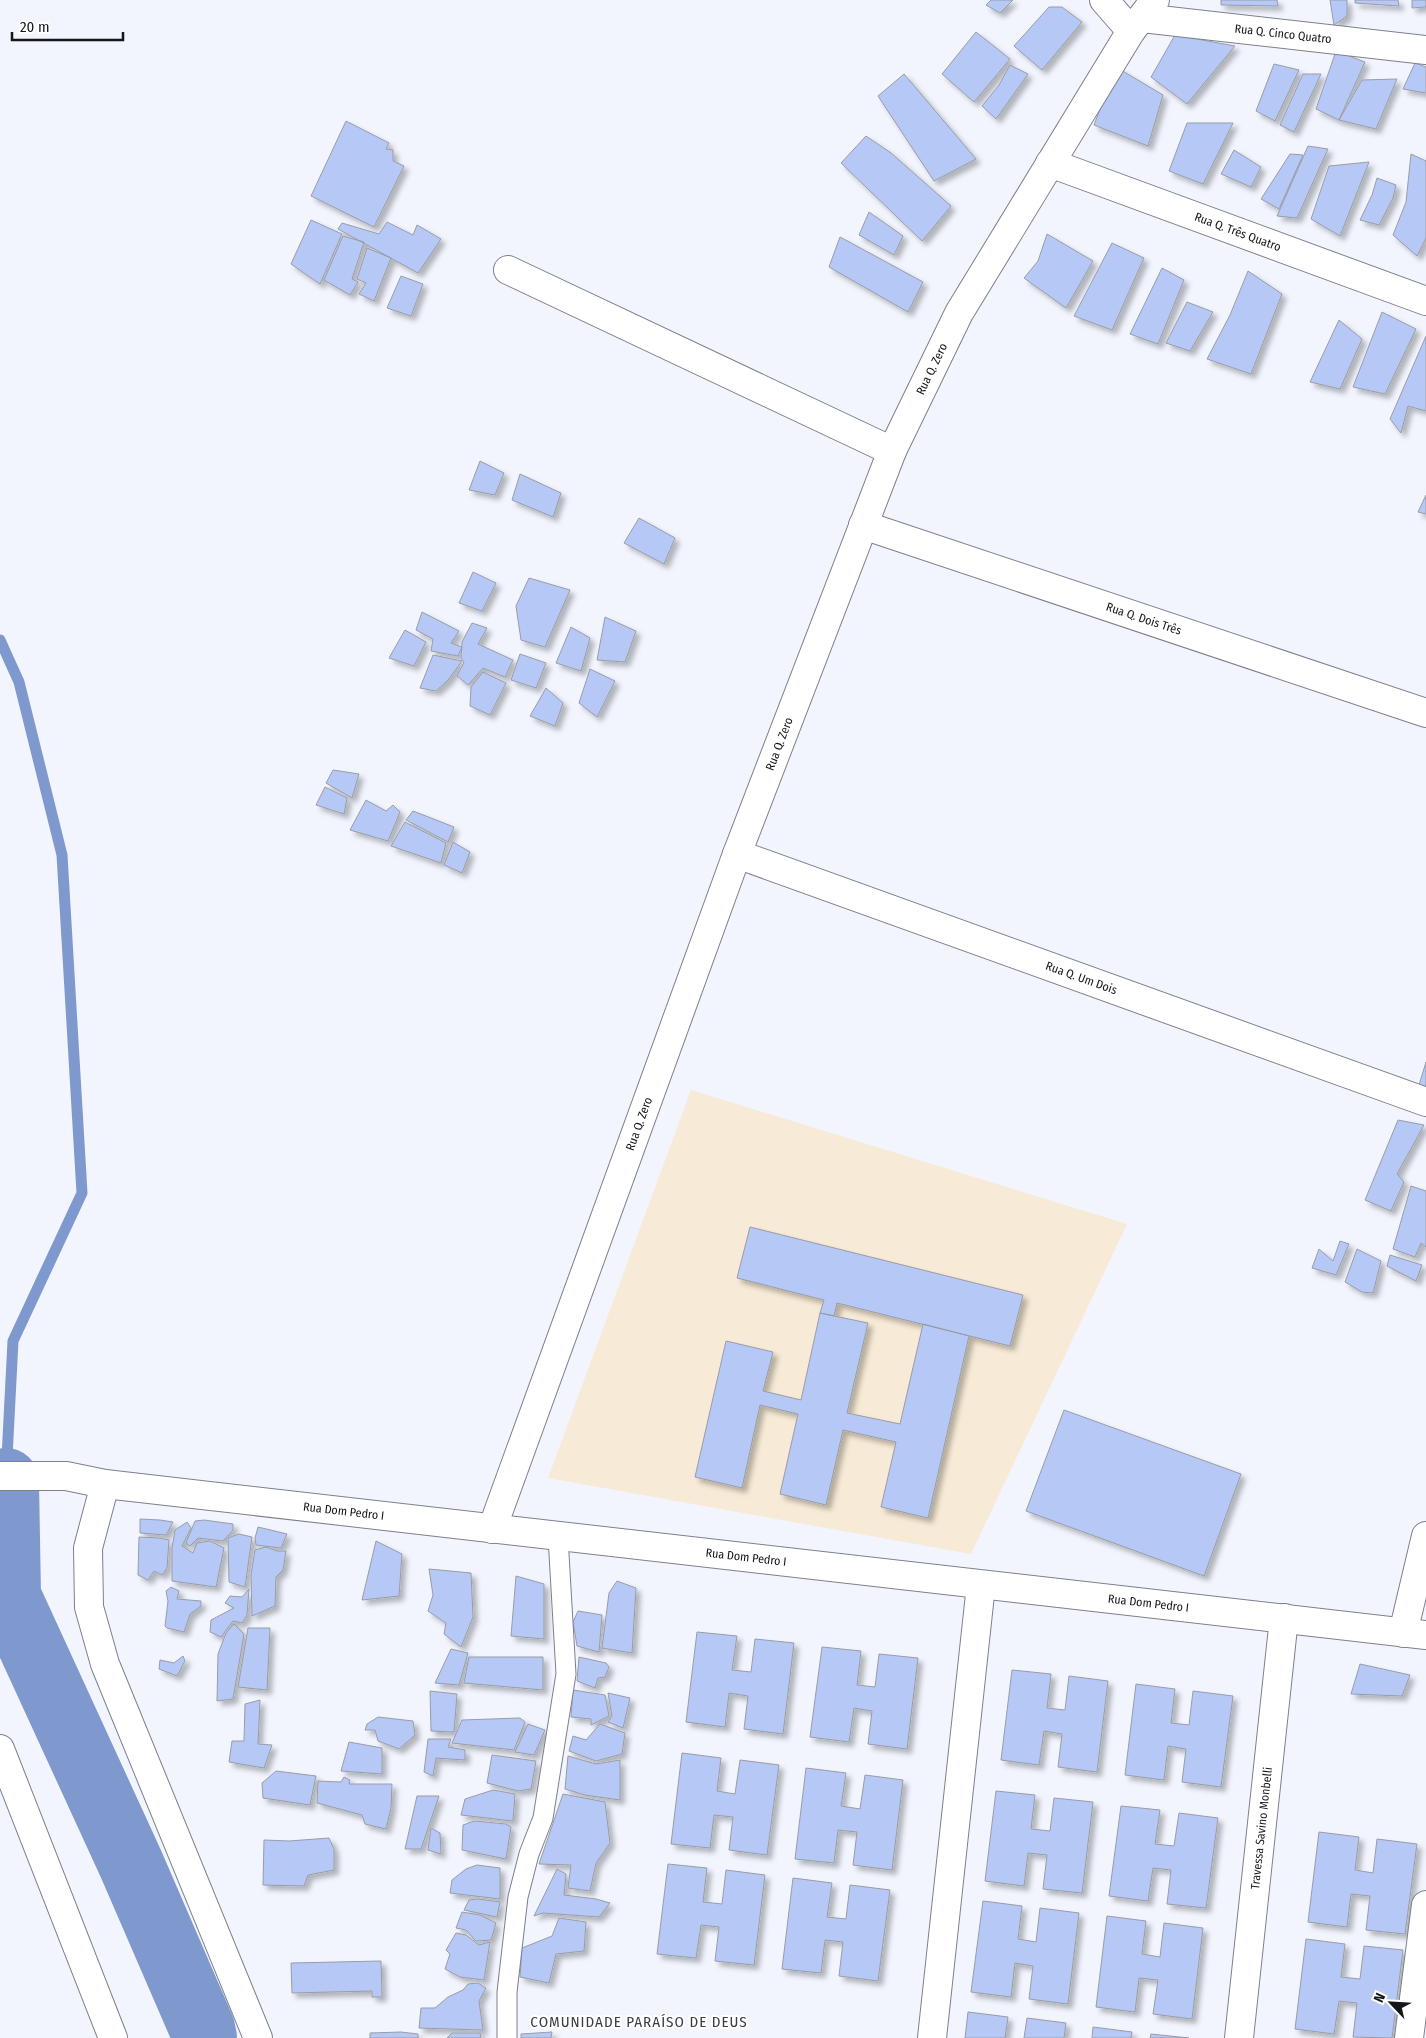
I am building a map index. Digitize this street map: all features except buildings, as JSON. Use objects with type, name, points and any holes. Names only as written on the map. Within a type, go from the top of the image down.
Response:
[{"type":"street","points":[[1104,0],[1143,16]]},
{"type":"street","name":"Rua Q. Cinco Quatro","points":[[1143,16],[1426,50]]},
{"type":"street","name":"Rua Q. Zero","points":[[492,1529],[738,854],[892,451],[959,313],[1050,163],[1143,16]]},
{"type":"street","name":"Rua Q. Três Quatro","points":[[1050,163],[1426,301]]},
{"type":"street","points":[[508,270],[892,451]]},
{"type":"street","name":"Rua Q. Dois Três","points":[[863,525],[1426,713]]},
{"type":"street","name":"Rua Q. Um Dois","points":[[738,854],[1426,1102]]},
{"type":"street","name":"Rua Dom Pedro I","points":[[0,1476],[66,1476],[105,1484],[1415,1634]]},
{"type":"street","points":[[105,1484],[88,1548],[92,1617],[105,1664],[258,2038]]},
{"type":"street","points":[[1415,1634],[1426,1536]]},
{"type":"street","points":[[932,2038],[981,1585]]},
{"type":"street","name":"Travessa Savino Monbelli","points":[[1239,2038],[1284,1618]]},
{"type":"street","points":[[0,1749],[114,2038]]},
{"type":"street","points":[[1409,2038],[1421,1990],[1426,1905]]},
{"type":"lane","points":[[507,2038],[507,1992],[518,1897],[530,1854],[543,1818],[566,1674],[558,1537]]},
{"type":"shaded area","points":[[691,1090],[1127,1224],[971,1554],[548,1478]]},
{"type":"waterway","points":[[0,640],[19,682],[62,855],[82,1193],[13,1341],[6,1477]]},
{"type":"waterway","points":[[6,1481],[8,1596],[131,1864],[202,2028],[204,2038]]},
{"type":"district","name":"COMUNIDADE PARAÍSO DE DEUS","points":[[639,2022]]}]
